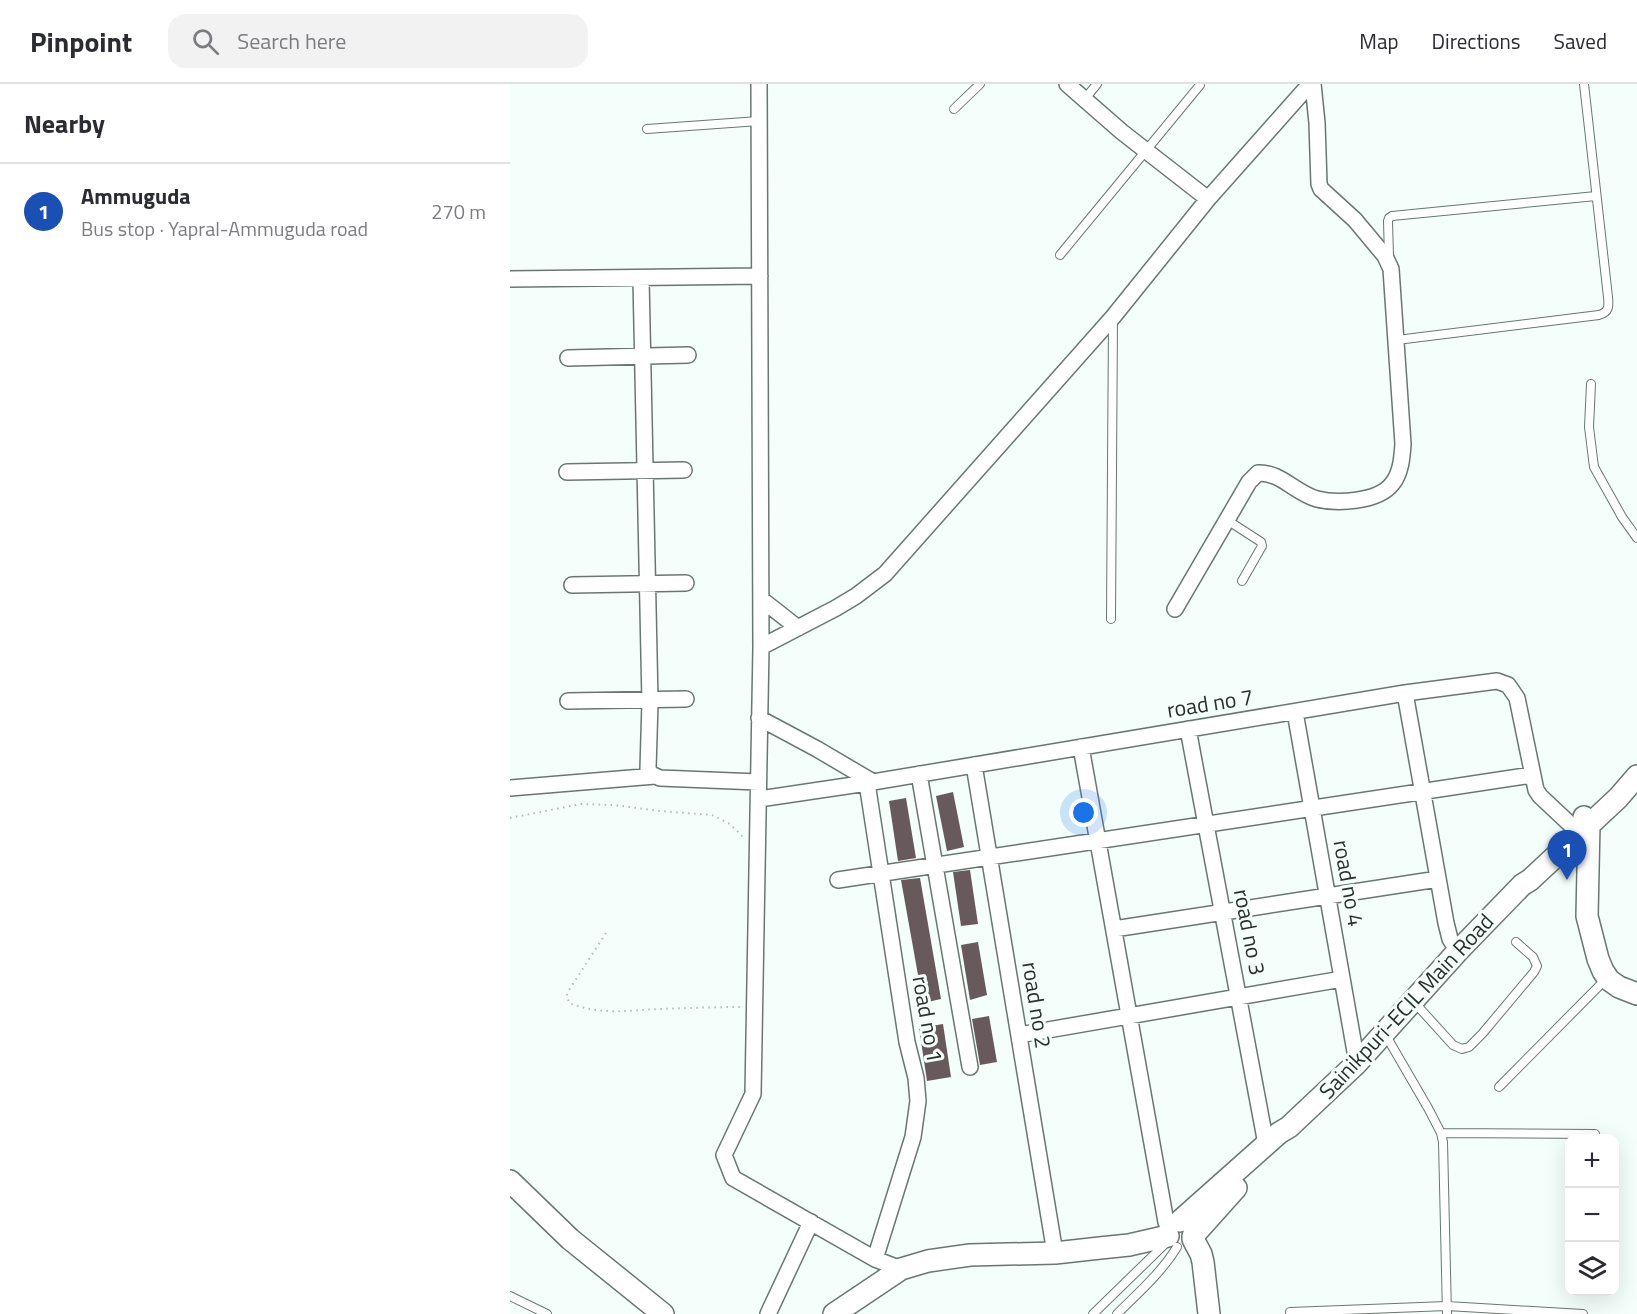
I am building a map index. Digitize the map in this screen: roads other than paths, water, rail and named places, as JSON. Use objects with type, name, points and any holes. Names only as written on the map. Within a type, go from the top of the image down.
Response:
[{"type":"main road","name":"Sainikpuri-ECIL Main Road","points":[[1179,1237],[1266,1144],[1289,1127],[1357,1063],[1458,951],[1522,885],[1530,880],[1590,816],[1637,760]]},
{"type":"main road","name":"Sainikpuri-ECIL Main Road","points":[[1590,816],[1631,784],[1637,776]]},
{"type":"main road","points":[[1590,816],[1598,915],[1593,936],[1598,959],[1607,978],[1619,987],[1637,993]]},
{"type":"main road","name":"Sainikpuri-ECIL Main Road","points":[[834,1314],[901,1269],[928,1261],[955,1256],[1055,1253],[1179,1237],[1227,1197],[1283,1140],[1289,1127]]},
{"type":"main road","points":[[510,1180],[570,1239],[663,1314]]},
{"type":"main road","points":[[1179,1237],[1194,1272],[1207,1288],[1209,1314]]},
{"type":"street","points":[[759,84],[761,647],[753,1094],[724,1155],[734,1178],[875,1258],[901,1269]]},
{"type":"street","points":[[1067,84],[1122,132],[1208,199]]},
{"type":"street","points":[[761,647],[855,596],[885,574],[1113,317],[1208,199],[1312,84]]},
{"type":"street","points":[[1175,609],[1249,482],[1258,473],[1267,472],[1316,498],[1361,500],[1380,494],[1392,484],[1401,465],[1403,444],[1391,269],[1385,256],[1355,220],[1321,189],[1312,84]]},
{"type":"street","points":[[510,279],[760,276]]},
{"type":"street","points":[[641,279],[650,700],[648,769],[654,776]]},
{"type":"street","points":[[568,358],[688,355]]},
{"type":"street","points":[[567,472],[684,470]]},
{"type":"street","points":[[572,585],[686,583]]},
{"type":"street","points":[[761,599],[798,628]]},
{"type":"street","name":"road no 7","points":[[759,799],[870,783],[1405,693],[1497,681],[1508,686],[1517,698],[1536,790],[1540,795],[1590,816]]},
{"type":"street","points":[[1405,693],[1446,923],[1450,939],[1458,951]]},
{"type":"street","points":[[568,701],[686,699]]},
{"type":"street","name":"road no 4","points":[[1296,712],[1357,1063]]},
{"type":"street","points":[[759,718],[817,749],[870,783]]},
{"type":"street","name":"road no 3","points":[[1188,729],[1266,1144]]},
{"type":"street","points":[[1081,747],[1166,1222],[1179,1237]]},
{"type":"street","name":"road no 2","points":[[974,765],[1055,1253]]},
{"type":"street","points":[[919,774],[969,1067]]},
{"type":"street","points":[[838,880],[1533,775]]},
{"type":"street","points":[[510,788],[654,776],[758,782]]},
{"type":"street","name":"road no 1","points":[[870,783],[907,1042],[916,1078],[918,1101],[913,1137],[875,1258]]},
{"type":"street","points":[[1114,929],[1438,879]]},
{"type":"street","points":[[1019,1035],[1342,979]]},
{"type":"street","points":[[768,1314],[812,1222]]},
{"type":"lane","points":[[954,109],[980,84]]},
{"type":"lane","points":[[1084,100],[1097,84]]},
{"type":"lane","points":[[1396,340],[1599,315],[1605,313],[1609,308],[1584,84]]},
{"type":"lane","points":[[1060,255],[1200,85]]},
{"type":"lane","points":[[647,129],[759,121]]},
{"type":"lane","points":[[1389,263],[1388,221],[1392,216],[1596,196]]},
{"type":"lane","points":[[1111,619],[1113,317]]},
{"type":"lane","points":[[1591,384],[1588,427],[1594,467],[1622,517],[1637,538]]},
{"type":"lane","points":[[1227,520],[1261,542],[1262,546],[1242,581]]},
{"type":"lane","points":[[1413,1001],[1453,1046],[1462,1049],[1469,1047],[1537,966],[1533,957],[1516,942]]},
{"type":"lane","points":[[1499,1087],[1607,978]]},
{"type":"lane","points":[[1384,1033],[1441,1133],[1447,1310]]},
{"type":"lane","points":[[1441,1133],[1595,1134]]},
{"type":"lane","points":[[1093,1314],[1142,1265],[1179,1237]]},
{"type":"lane","points":[[1117,1314],[1171,1257],[1179,1237]]},
{"type":"lane","points":[[510,1296],[547,1314]]},
{"type":"lane","points":[[1290,1312],[1447,1310],[1583,1314]]},
{"type":"place","name":"Ammuguda","points":[[1567,880]]}]
